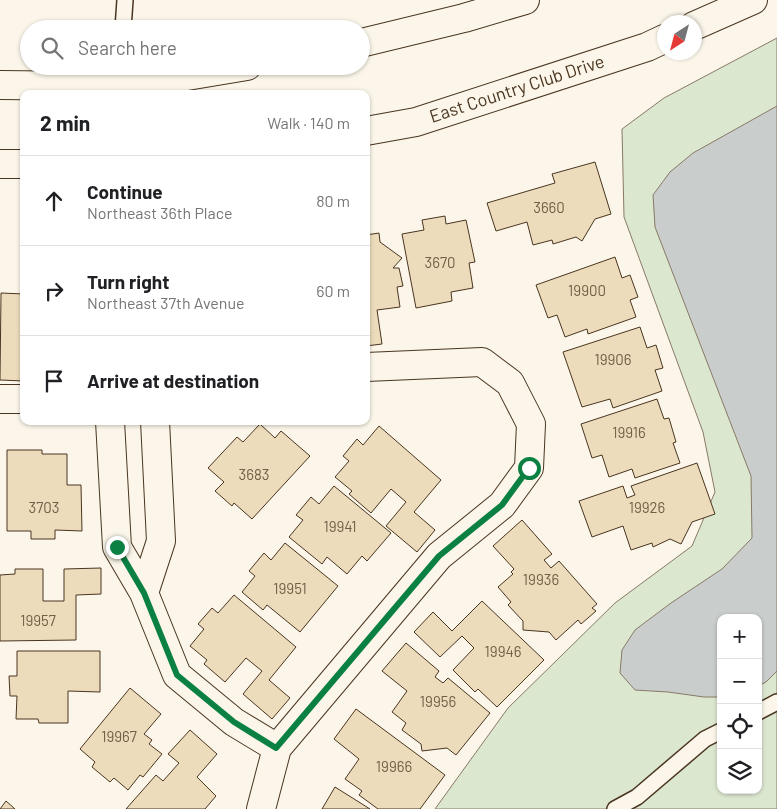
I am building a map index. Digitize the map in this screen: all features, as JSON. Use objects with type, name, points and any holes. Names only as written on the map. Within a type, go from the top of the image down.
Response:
[{"type":"street","points":[[370,41],[464,18],[525,0]]},
{"type":"street","points":[[702,22],[753,0]]},
{"type":"street","name":"East Country Club Drive","points":[[370,130],[416,122],[657,42]]},
{"type":"street","points":[[0,84],[93,86],[120,81],[169,79],[193,75]]},
{"type":"street","points":[[0,164],[20,164]]},
{"type":"street","points":[[260,809],[276,748],[439,556],[502,505],[529,468],[531,424],[510,383],[482,362],[370,367]]},
{"type":"street","points":[[0,399],[20,399]]},
{"type":"street","points":[[110,425],[117,547],[144,593],[177,675],[234,722],[276,748]]},
{"type":"street","points":[[144,593],[161,541],[154,425]]},
{"type":"lane","points":[[124,20],[125,0]]},
{"type":"lane","points":[[762,710],[777,702]]},
{"type":"lane","points":[[615,809],[637,797],[705,739],[717,733]]},
{"type":"green space","points":[[777,38],[777,809],[435,809],[508,708],[615,603],[692,546],[715,492],[703,432],[624,217],[622,129],[664,98]]},
{"type":"shaded area","points":[[777,106],[777,671],[762,684],[762,614],[717,614],[717,697],[635,690],[620,673],[622,650],[635,630],[722,569],[752,538],[751,476],[655,227],[653,195],[670,172],[693,153]]},
{"type":"building","points":[[595,162],[611,214],[595,219],[582,241],[576,237],[553,244],[552,240],[533,245],[527,222],[496,231],[487,203],[555,183],[552,174]]},
{"type":"building","points":[[445,216],[446,224],[466,220],[475,262],[469,263],[473,288],[451,292],[452,301],[416,308],[402,234],[424,230],[422,220]]},
{"type":"building","points":[[379,233],[380,242],[402,258],[393,268],[399,268],[403,286],[397,287],[400,307],[377,310],[382,344],[370,346],[370,234]]},
{"type":"building","points":[[615,257],[622,278],[630,275],[638,297],[630,300],[636,317],[588,334],[587,329],[565,337],[557,315],[548,318],[536,285]]},
{"type":"building","points":[[1,293],[20,294],[20,381],[0,380]]},
{"type":"building","points":[[640,327],[647,348],[656,345],[663,368],[655,370],[662,391],[613,408],[610,399],[582,407],[563,352]]},
{"type":"building","points":[[657,399],[664,419],[669,418],[676,442],[673,443],[680,463],[635,478],[632,469],[609,477],[602,455],[592,458],[581,424]]},
{"type":"building","points":[[261,425],[275,438],[281,431],[310,456],[252,519],[234,503],[232,506],[215,491],[224,482],[208,468],[237,437],[243,442]]},
{"type":"building","points":[[379,426],[441,480],[414,512],[435,530],[417,552],[386,526],[406,502],[391,489],[371,513],[349,494],[352,491],[335,477],[349,461],[343,456],[357,439],[363,445]]},
{"type":"building","points":[[7,450],[42,450],[42,454],[67,454],[67,485],[81,485],[82,531],[55,530],[55,539],[31,539],[31,531],[7,531]]},
{"type":"building","points":[[697,463],[715,514],[692,522],[681,544],[670,539],[653,547],[652,543],[631,550],[623,526],[592,537],[579,501],[623,486],[627,498],[635,495],[631,486]]},
{"type":"building","points":[[334,486],[391,533],[367,561],[362,556],[347,574],[327,557],[322,564],[289,537],[303,520],[296,515],[311,497],[319,504]]},
{"type":"building","points":[[522,520],[552,554],[544,560],[551,568],[559,561],[597,604],[592,608],[596,611],[581,624],[578,620],[556,640],[549,632],[523,630],[523,621],[508,605],[511,602],[498,587],[513,574],[511,572],[514,569],[493,546]]},
{"type":"building","points":[[285,543],[338,586],[300,632],[267,605],[263,610],[242,592],[255,576],[249,571],[264,553],[271,560]]},
{"type":"building","points":[[101,568],[101,594],[76,595],[76,640],[0,641],[0,575],[15,574],[15,569],[43,569],[43,601],[64,601],[64,569]]},
{"type":"building","points":[[234,595],[296,647],[269,680],[290,698],[272,719],[243,694],[262,671],[246,658],[225,682],[204,664],[207,660],[190,646],[204,629],[198,624],[212,608],[218,613]]},
{"type":"building","points":[[482,601],[544,660],[497,707],[478,689],[475,692],[453,670],[474,648],[462,636],[440,657],[414,632],[433,612],[452,631]]},
{"type":"building","points":[[406,643],[439,671],[435,677],[443,683],[448,678],[490,713],[456,755],[447,748],[422,751],[421,744],[402,730],[406,723],[392,712],[407,691],[382,671]]},
{"type":"building","points":[[17,651],[100,651],[100,692],[68,691],[68,723],[39,723],[38,719],[16,719],[17,696],[10,696],[9,676],[17,676]]},
{"type":"building","points":[[130,688],[161,714],[144,734],[152,740],[149,744],[162,754],[143,777],[140,775],[128,790],[114,778],[110,782],[92,767],[95,762],[80,749]]},
{"type":"building","points":[[356,709],[445,775],[420,809],[378,809],[359,795],[362,791],[345,779],[359,759],[334,739]]},
{"type":"building","points":[[190,730],[217,754],[197,777],[216,796],[205,809],[126,809],[156,775],[163,781],[179,763],[168,754]]},
{"type":"building","points":[[335,787],[370,809],[322,809]]},
{"type":"building","points":[[6,801],[15,809],[0,809]]},
{"type":"route","points":[[117,547],[144,593],[177,675],[234,722],[276,748],[439,556],[502,505],[529,468]]}]
